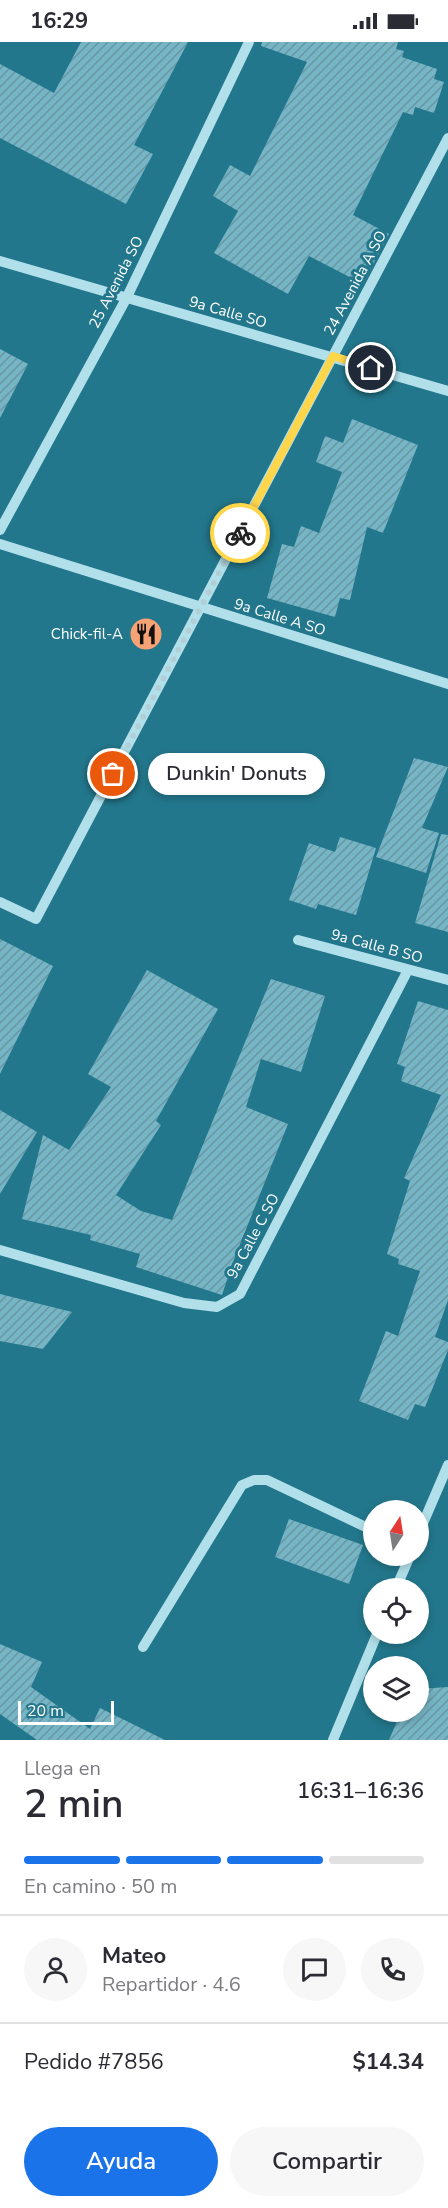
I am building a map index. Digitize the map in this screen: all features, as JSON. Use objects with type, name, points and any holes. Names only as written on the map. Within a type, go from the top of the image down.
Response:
[{"type":"street","name":"25 Avenida SO","points":[[0,530],[126,299],[249,42]]},
{"type":"street","name":"24 Avenida A SO","points":[[0,902],[36,919],[448,138]]},
{"type":"street","name":"9a Calle SO","points":[[0,261],[448,391]]},
{"type":"street","name":"9a Calle A SO","points":[[0,544],[448,684]]},
{"type":"street","name":"9a Calle B SO","points":[[298,940],[448,980]]},
{"type":"street","name":"9a Calle C SO","points":[[0,1250],[184,1303],[217,1307],[240,1294],[408,970]]},
{"type":"street","points":[[429,1515],[444,1488],[448,1465]]},
{"type":"street","points":[[143,1647],[242,1485],[254,1480],[267,1480],[363,1526]]},
{"type":"street","points":[[333,1740],[373,1644]]},
{"type":"building","points":[[81,42],[188,42],[134,145],[153,154],[126,204],[0,138],[0,64],[54,93]]},
{"type":"building","points":[[262,42],[398,42],[396,49],[404,51],[402,57],[437,69],[434,79],[444,82],[434,113],[415,107],[413,115],[403,112],[353,215],[389,234],[363,284],[309,256],[288,294],[214,253],[238,211],[213,196],[230,165],[250,176],[307,62],[261,46]]},
{"type":"building","points":[[0,349],[28,364],[0,418]]},
{"type":"building","points":[[352,419],[418,445],[383,533],[367,527],[350,600],[340,598],[335,617],[267,598],[282,544],[294,547],[301,526],[319,533],[342,472],[316,462],[325,436],[343,443]]},
{"type":"building","points":[[414,758],[448,767],[422,828],[439,833],[426,873],[376,857]]},
{"type":"building","points":[[441,834],[448,835],[448,932],[415,923]]},
{"type":"building","points":[[340,837],[376,848],[356,915],[318,904],[316,909],[289,900],[309,843],[335,852]]},
{"type":"building","points":[[0,939],[53,966],[0,1074]]},
{"type":"building","points":[[147,970],[218,1009],[156,1121],[161,1125],[116,1195],[141,1211],[172,1220],[271,979],[325,996],[301,1072],[261,1059],[246,1107],[288,1124],[222,1295],[136,1267],[140,1254],[90,1240],[91,1235],[22,1219],[43,1135],[69,1150],[111,1087],[88,1074]]},
{"type":"building","points":[[418,1001],[448,1010],[448,1300],[435,1337],[448,1342],[448,1350],[425,1407],[415,1404],[408,1420],[359,1401],[386,1331],[398,1336],[420,1271],[398,1264],[399,1259],[387,1254],[410,1181],[404,1178],[441,1095],[401,1081],[405,1067],[397,1064]]},
{"type":"building","points":[[0,1110],[37,1132],[0,1194]]},
{"type":"building","points":[[0,1294],[72,1312],[43,1349],[0,1341]]},
{"type":"building","points":[[289,1519],[363,1545],[349,1584],[275,1557]]},
{"type":"building","points":[[0,1644],[42,1662],[31,1687],[90,1729],[100,1708],[165,1740],[37,1740],[0,1714]]},
{"type":"building","points":[[448,1687],[448,1740],[389,1740],[397,1722],[429,1722],[429,1688]]},
{"type":"way so far","points":[[113,774],[240,533]]},
{"type":"place","name":"Chick-fil-A","points":[[146,634]]},
{"type":"place","name":"Dunkin' Donuts","points":[[113,774]]},
{"type":"route","points":[[240,533],[333,356],[371,368]]}]
